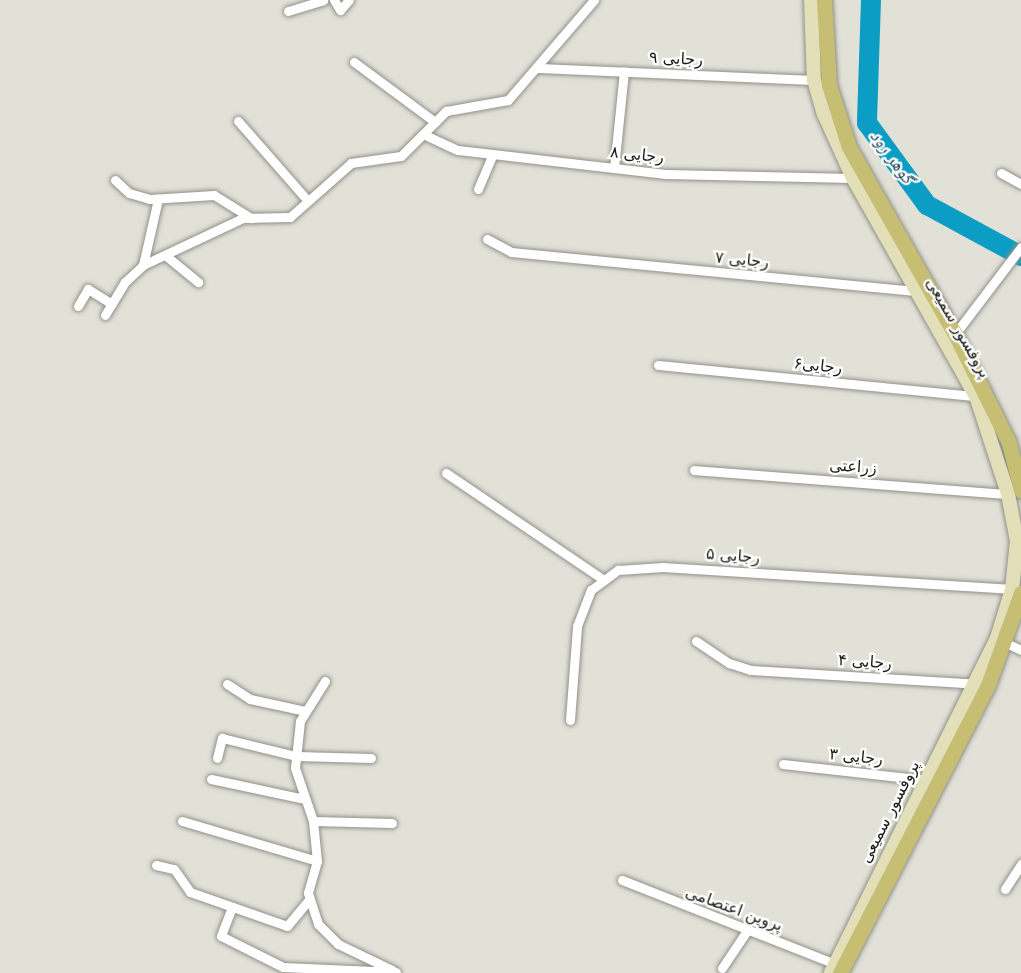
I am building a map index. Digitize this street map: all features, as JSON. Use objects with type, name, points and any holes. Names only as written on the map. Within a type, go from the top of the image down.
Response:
[{"type":"main road","name":"پروفسور سمیعی","points":[[811,0],[814,80],[824,114],[854,178],[915,291],[976,396],[1015,492]]},
{"type":"main road","name":"پروفسور سمیعی","points":[[824,0],[829,85],[849,147],[955,334],[1009,443],[1015,492],[1017,541],[1017,591],[1006,643],[835,970]]},
{"type":"main road","name":"پروفسور سمیعی","points":[[835,970],[926,780],[977,684],[1017,591]]},
{"type":"street","points":[[288,11],[323,0]]},
{"type":"street","points":[[334,0],[340,10],[349,0]]},
{"type":"street","points":[[105,315],[125,282],[143,265],[243,218],[290,217],[351,163],[401,156],[446,111],[508,100],[538,68],[594,0]]},
{"type":"street","points":[[354,62],[435,122]]},
{"type":"street","name":"رجایی ۹","points":[[538,68],[814,80]]},
{"type":"street","points":[[614,168],[624,72]]},
{"type":"street","points":[[238,121],[308,201]]},
{"type":"street","name":"رجایی ۸","points":[[423,134],[458,150],[666,174],[854,178]]},
{"type":"street","points":[[478,189],[493,154]]},
{"type":"street","points":[[1001,173],[1021,184]]},
{"type":"street","points":[[115,180],[129,193],[158,199],[213,195],[251,218]]},
{"type":"street","points":[[143,265],[158,199]]},
{"type":"street","name":"رجایی ۷","points":[[488,238],[511,252],[915,291]]},
{"type":"street","points":[[955,334],[1001,270],[1021,247]]},
{"type":"street","points":[[165,255],[198,282]]},
{"type":"street","points":[[78,306],[88,289],[112,304]]},
{"type":"street","name":"رجایی۶","points":[[658,365],[976,396]]},
{"type":"street","name":"زراعتی","points":[[694,470],[1015,492]]},
{"type":"street","points":[[446,474],[604,580]]},
{"type":"street","name":"رجایی ۵","points":[[570,720],[577,626],[591,590],[618,570],[663,567],[1017,591]]},
{"type":"street","name":"رجایی ۴","points":[[696,641],[729,663],[751,669],[977,684]]},
{"type":"street","points":[[1006,643],[1021,650]]},
{"type":"street","points":[[325,681],[300,721],[296,756],[296,775],[313,820],[317,861],[308,893],[318,924],[338,944],[396,973]]},
{"type":"street","points":[[227,684],[250,699],[305,711]]},
{"type":"street","points":[[217,758],[222,738],[296,756],[371,758]]},
{"type":"street","name":"رجایی ۳","points":[[783,764],[926,780]]},
{"type":"street","points":[[211,779],[304,799]]},
{"type":"street","points":[[313,820],[392,824]]},
{"type":"street","points":[[182,821],[317,861]]},
{"type":"street","points":[[1005,889],[1021,864]]},
{"type":"street","points":[[156,865],[174,869],[190,892],[287,926],[310,899]]},
{"type":"street","name":"پروین اعتصامی","points":[[622,880],[688,909],[700,909],[748,929],[835,970]]},
{"type":"street","points":[[232,907],[221,936],[283,968],[396,973]]},
{"type":"street","points":[[722,968],[748,929]]},
{"type":"waterway","name":"گوهر رود","points":[[871,0],[867,123],[927,205],[1021,256]]}]
